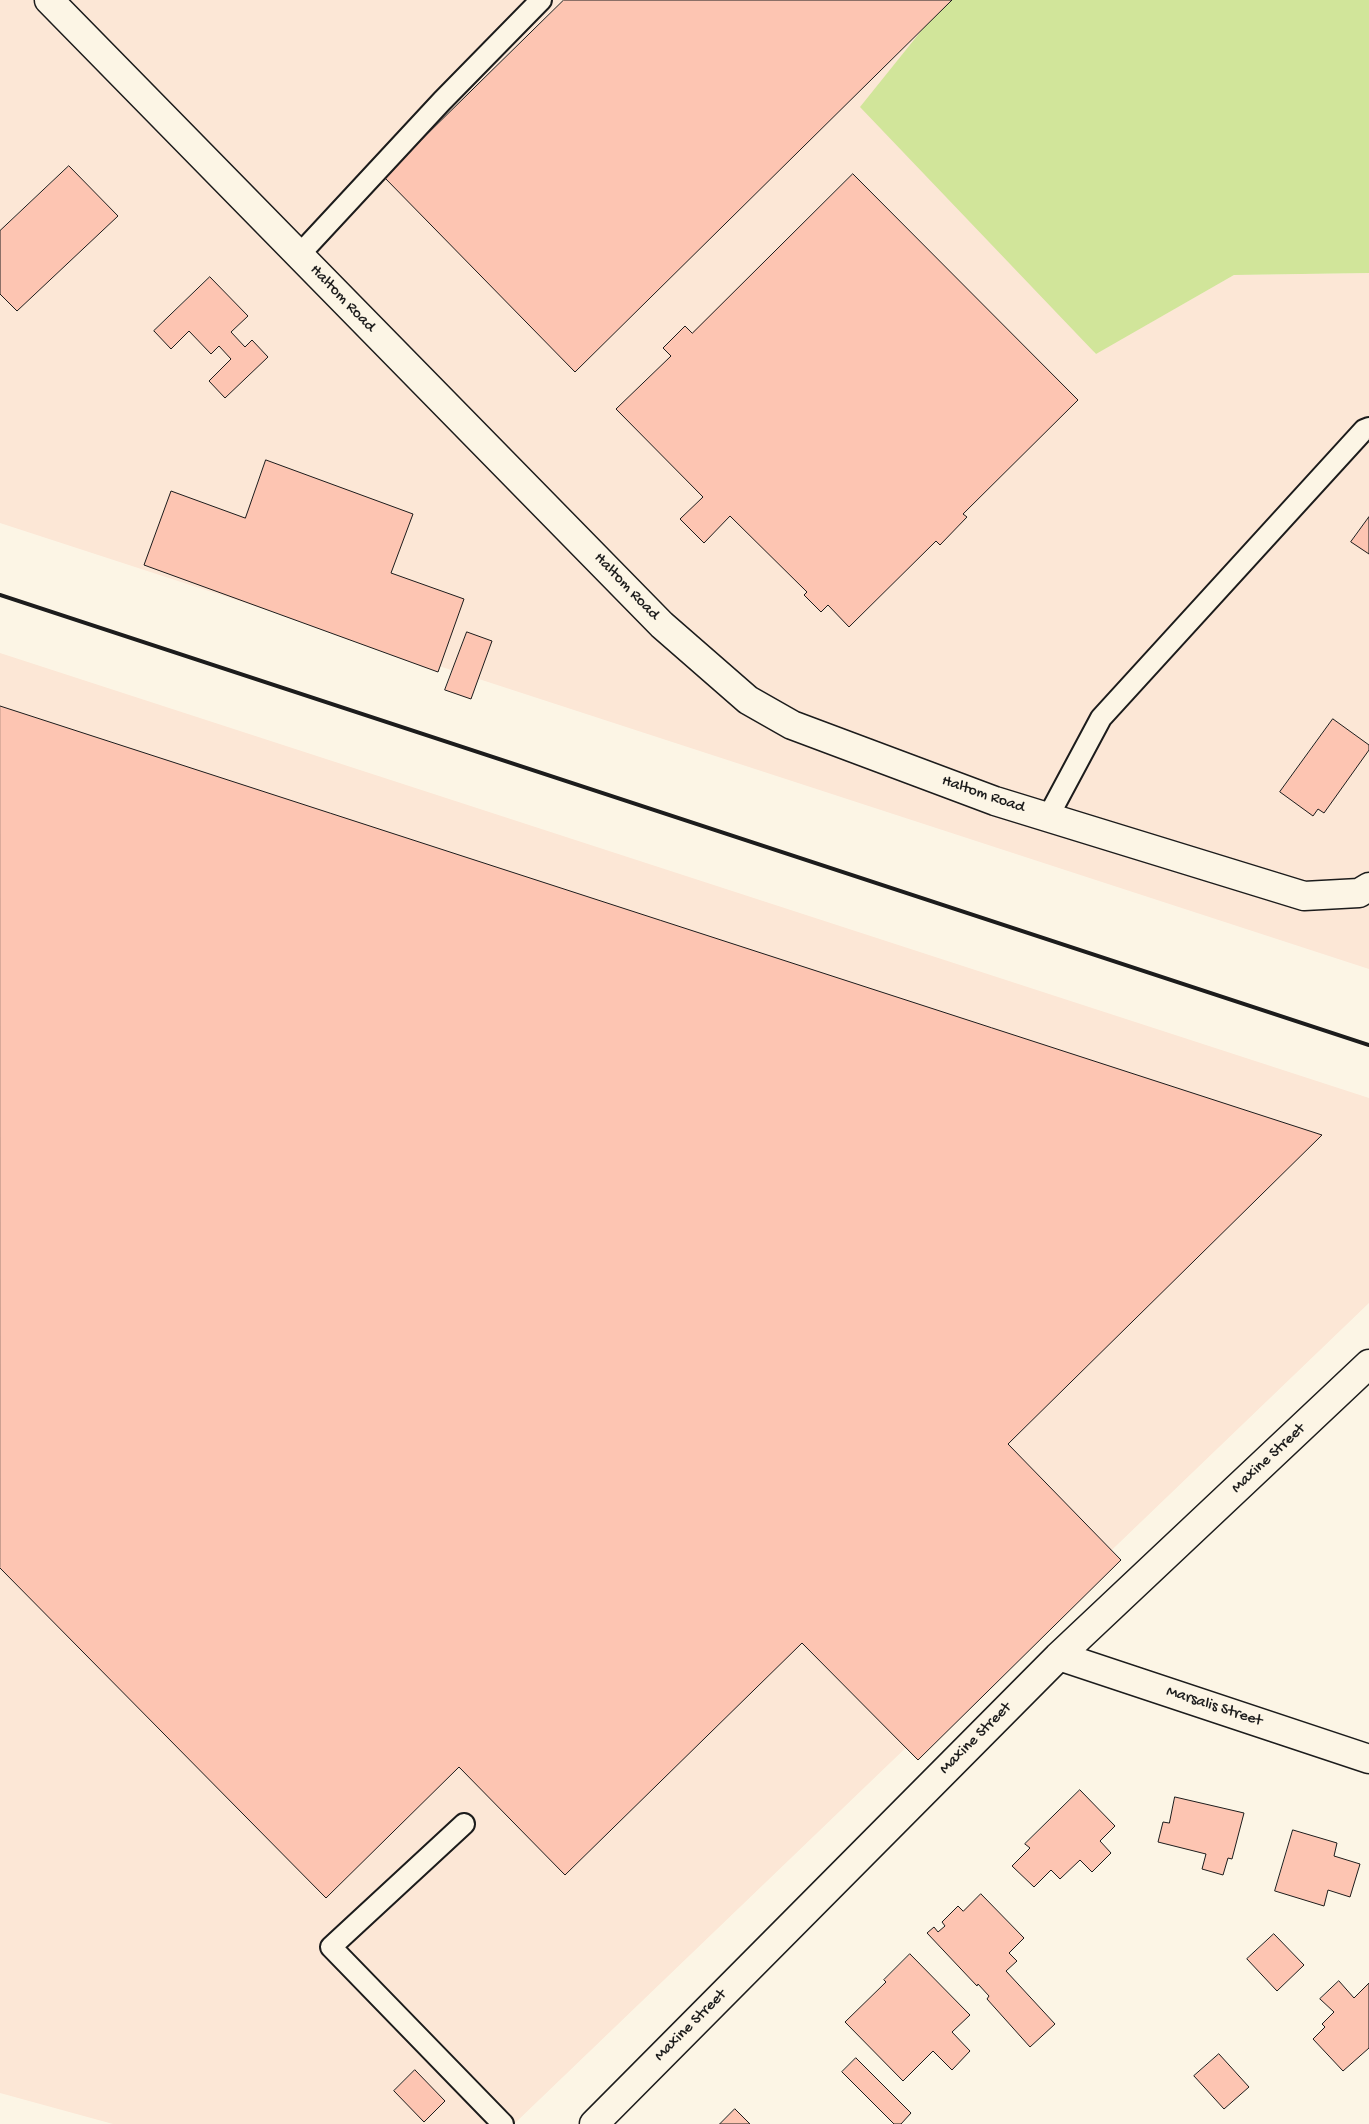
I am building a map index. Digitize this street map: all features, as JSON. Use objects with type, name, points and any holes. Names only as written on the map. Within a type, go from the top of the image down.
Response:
[{"type":"street","name":"Haltom Road","points":[[49,0],[662,625],[748,700],[792,725],[996,801],[1304,896],[1359,893],[1369,888]]},
{"type":"street","name":"Maxine Street","points":[[594,2124],[1059,1656],[1369,1364]]},
{"type":"street","name":"Marsalis Street","points":[[1059,1656],[1369,1758]]},
{"type":"lane","points":[[299,254],[442,101],[542,0]]},
{"type":"lane","points":[[1048,817],[1101,718],[1364,430],[1369,428]]},
{"type":"lane","points":[[464,1824],[331,1947],[502,2124]]},
{"type":"shaded area","points":[[0,0],[946,0],[1095,354],[1234,275],[1369,273],[1369,969],[0,523]]},
{"type":"shaded area","points":[[0,653],[1369,1098],[1369,1303],[514,2124],[113,2124],[0,2093]]},
{"type":"green space","points":[[946,0],[1369,0],[1369,273],[1234,275],[1096,354],[860,107]]},
{"type":"building","points":[[564,0],[952,0],[575,372],[384,177]]},
{"type":"building","points":[[69,166],[118,216],[17,311],[0,294],[0,231]]},
{"type":"building","points":[[853,174],[1078,400],[963,514],[967,517],[940,545],[936,541],[849,627],[828,605],[821,612],[804,595],[807,592],[730,516],[704,543],[680,519],[703,497],[616,409],[671,356],[663,348],[685,326],[692,333]]},
{"type":"building","points":[[210,277],[248,316],[231,332],[245,347],[252,340],[268,357],[225,398],[209,381],[231,359],[219,346],[211,354],[189,331],[171,349],[154,331]]},
{"type":"building","points":[[266,460],[413,514],[391,573],[464,599],[438,672],[144,565],[171,491],[245,518]]},
{"type":"building","points":[[1369,517],[1369,554],[1351,542]]},
{"type":"building","points":[[467,632],[492,641],[471,699],[445,690]]},
{"type":"building","points":[[0,706],[1322,1135],[1008,1444],[1121,1560],[918,1760],[802,1643],[565,1875],[459,1767],[326,1898],[0,1568]]},
{"type":"building","points":[[1333,719],[1369,745],[1369,750],[1324,813],[1318,809],[1313,816],[1280,792]]},
{"type":"building","points":[[1080,1790],[1115,1826],[1100,1841],[1111,1853],[1092,1872],[1080,1860],[1060,1879],[1051,1870],[1034,1887],[1012,1866],[1030,1848],[1025,1844]]},
{"type":"building","points":[[1175,1797],[1244,1813],[1232,1859],[1228,1858],[1223,1875],[1202,1869],[1206,1854],[1158,1842],[1163,1822],[1169,1823]]},
{"type":"building","points":[[1293,1830],[1337,1843],[1334,1856],[1360,1864],[1350,1897],[1328,1890],[1324,1906],[1275,1891]]},
{"type":"building","points":[[981,1894],[1024,1938],[1009,1953],[1017,1961],[1006,1971],[1055,2024],[1030,2047],[987,1999],[989,1996],[978,1984],[977,1986],[927,1933],[934,1927],[938,1932],[945,1926],[942,1922],[958,1906],[963,1911]]},
{"type":"building","points":[[1274,1934],[1304,1965],[1277,1991],[1247,1959]]},
{"type":"building","points":[[910,1954],[970,2015],[952,2032],[970,2051],[952,2070],[933,2051],[903,2081],[845,2022],[886,1982],[884,1980]]},
{"type":"building","points":[[1339,1981],[1354,1998],[1369,1983],[1369,2048],[1343,2071],[1313,2039],[1325,2027],[1322,2024],[1334,2012],[1320,1999]]},
{"type":"building","points":[[1219,2054],[1249,2087],[1224,2109],[1194,2076]]},
{"type":"building","points":[[856,2058],[911,2113],[901,2124],[894,2124],[842,2072]]},
{"type":"building","points":[[415,2070],[445,2101],[424,2122],[394,2091]]},
{"type":"building","points":[[735,2109],[750,2124],[720,2124]]},
{"type":"railway","points":[[0,595],[1369,1045]]}]
